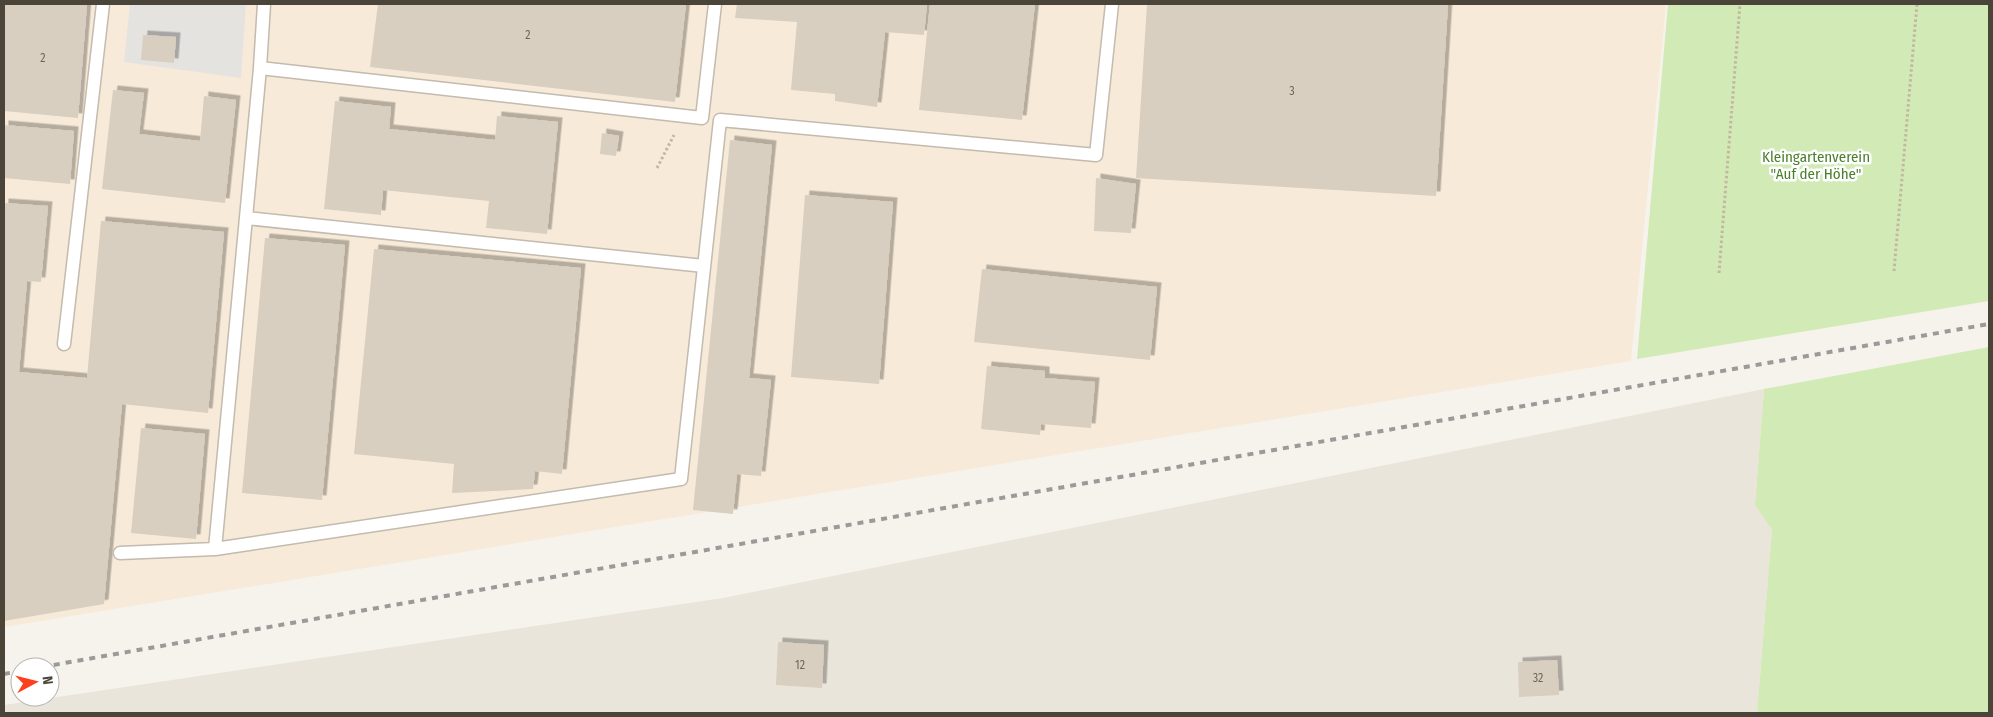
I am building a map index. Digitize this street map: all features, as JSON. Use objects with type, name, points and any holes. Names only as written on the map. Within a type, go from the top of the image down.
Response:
[{"type":"lane","points":[[64,344],[103,4]]},
{"type":"lane","points":[[215,550],[260,68],[264,4]]},
{"type":"lane","points":[[702,118],[715,4]]},
{"type":"lane","points":[[260,68],[720,120],[1096,155],[1112,4]]},
{"type":"lane","points":[[120,553],[215,550],[681,479],[720,120]]},
{"type":"lane","points":[[246,218],[704,266]]},
{"type":"path","points":[[1719,273],[1740,4]]},
{"type":"path","points":[[1894,271],[1917,4]]},
{"type":"path","points":[[657,168],[684,116]]},
{"type":"shaded area","points":[[4,4],[1666,4],[1631,361],[4,627]]},
{"type":"shaded area","points":[[130,4],[246,4],[241,78],[124,62]]},
{"type":"shaded area","points":[[1764,389],[1755,505],[1772,530],[1757,713],[4,713],[4,705],[10,704],[10,707],[60,707],[60,697],[723,598]]},
{"type":"green space","name":"Kleingartenverein \"Auf der Höhe\"","points":[[1668,4],[1989,4],[1989,301],[1637,359]]},
{"type":"green space","points":[[1989,347],[1989,713],[1757,713],[1772,530],[1755,505],[1764,389]]},
{"type":"building","points":[[4,4],[87,4],[78,118],[4,111]]},
{"type":"building","points":[[378,4],[686,4],[675,102],[370,67]]},
{"type":"building","points":[[737,4],[927,4],[924,35],[885,32],[877,107],[835,101],[835,94],[791,90],[797,22],[735,18]]},
{"type":"building","points":[[930,4],[1035,4],[1022,120],[919,110]]},
{"type":"building","points":[[1147,4],[1448,4],[1436,196],[1136,178]]},
{"type":"building","points":[[143,35],[176,37],[174,63],[141,60]]},
{"type":"building","points":[[113,90],[144,93],[139,134],[200,141],[204,96],[236,100],[225,203],[102,189]]},
{"type":"building","points":[[335,101],[391,107],[389,129],[495,140],[497,116],[558,122],[547,234],[486,228],[489,201],[383,190],[381,215],[324,209]]},
{"type":"building","points":[[4,125],[74,131],[70,184],[4,178]]},
{"type":"building","points":[[602,133],[619,136],[616,156],[600,154]]},
{"type":"building","points":[[730,140],[772,145],[749,378],[771,380],[761,476],[737,474],[733,514],[693,510]]},
{"type":"building","points":[[1096,178],[1136,184],[1131,233],[1094,231]]},
{"type":"building","points":[[805,195],[893,202],[879,384],[791,377]]},
{"type":"building","points":[[4,203],[48,206],[41,282],[27,281],[19,372],[87,378],[101,221],[224,232],[208,413],[122,404],[104,604],[4,621]]},
{"type":"building","points":[[265,238],[345,245],[322,500],[242,493]]},
{"type":"building","points":[[374,249],[581,268],[562,474],[535,471],[533,489],[452,493],[454,464],[354,454]]},
{"type":"building","points":[[982,269],[1157,287],[1150,360],[974,342]]},
{"type":"building","points":[[987,366],[1045,371],[1045,378],[1095,382],[1091,428],[1041,424],[1040,435],[981,429]]},
{"type":"building","points":[[141,428],[205,434],[196,539],[131,533]]},
{"type":"building","points":[[778,642],[824,645],[822,688],[776,685]]},
{"type":"building","points":[[1557,660],[1559,695],[1519,697],[1518,662]]},
{"type":"railway","points":[[60,664],[1989,324]]},
{"type":"railway","points":[[4,674],[10,673]]}]
